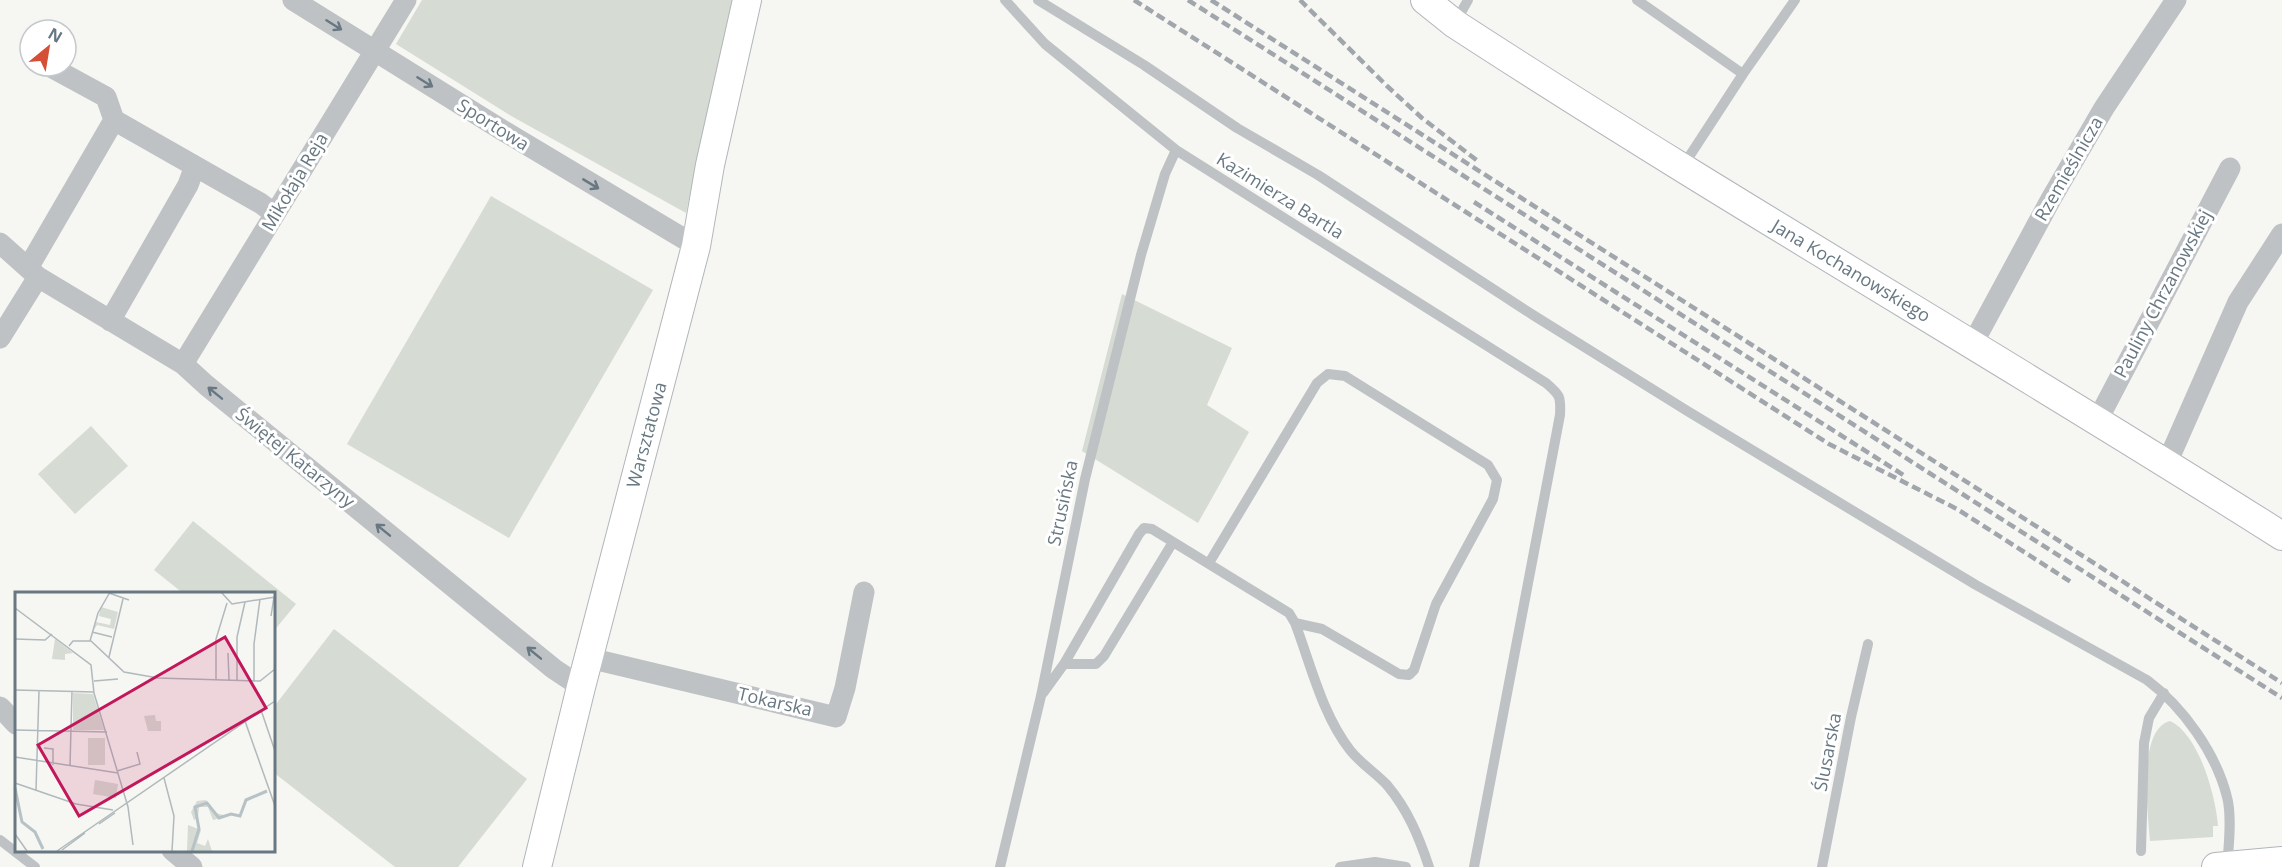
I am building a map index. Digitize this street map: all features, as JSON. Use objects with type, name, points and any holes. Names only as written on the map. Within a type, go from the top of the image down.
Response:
[{"type":"street","name":"Sportowa","points":[[293,0],[502,130],[696,246]]},
{"type":"street","name":"Mikołaja Reja","points":[[183,364],[406,0]]},
{"type":"street","name":"Warsztatowa","points":[[537,867],[581,687],[696,246],[710,165],[747,0]]},
{"type":"street","name":"Jana Kochanowskiego","points":[[1425,0],[1461,12],[1682,169],[2168,463],[2282,536]]},
{"type":"street","name":"Rzemieślnicza","points":[[1972,345],[2051,199],[2104,108],[2176,0]]},
{"type":"street","points":[[71,78],[106,97],[114,120],[260,203],[275,214]]},
{"type":"street","points":[[0,338],[114,120]]},
{"type":"street","points":[[110,321],[188,185],[195,166]]},
{"type":"street","name":"Pauliny Chrzanowskiej","points":[[2097,420],[2230,168]]},
{"type":"street","points":[[2168,463],[2238,302],[2282,234]]},
{"type":"street","name":"Świętej Katarzyny","points":[[0,243],[33,273],[183,364],[544,661],[581,687]]},
{"type":"street","name":"Tokarska","points":[[589,658],[836,717],[845,688],[864,592]]},
{"type":"street","points":[[0,707],[15,723]]},
{"type":"street","points":[[174,852],[192,867]]},
{"type":"street","points":[[2216,867],[2282,861]]},
{"type":"lane","name":"Kazimierza Bartla","points":[[1005,0],[1045,44],[1176,150],[1546,383],[1559,394],[1560,415],[1474,867]]},
{"type":"lane","points":[[1038,0],[1144,65],[1237,128],[1318,175],[1533,315],[1689,412],[1976,585],[2147,680],[2164,693],[2193,729],[2215,763],[2228,798],[2227,867]]},
{"type":"lane","points":[[1636,0],[1743,74]]},
{"type":"lane","points":[[1682,169],[1743,74],[1795,0]]},
{"type":"lane","name":"Strusińska","points":[[1000,867],[1041,696],[1085,479],[1141,255],[1165,174],[1176,150]]},
{"type":"lane","points":[[1209,563],[1317,383],[1328,374],[1345,376],[1488,465],[1497,480],[1493,499],[1436,604],[1414,670],[1409,675],[1399,674],[1322,629],[1295,623]]},
{"type":"lane","points":[[1041,696],[1064,664],[1139,534],[1144,528],[1152,529],[1289,613],[1295,623],[1329,718],[1350,750],[1385,783],[1401,804],[1417,830],[1429,867]]},
{"type":"lane","points":[[1064,664],[1096,664],[1104,656],[1173,542]]},
{"type":"lane","name":"Ślusarska","points":[[1822,867],[1851,717],[1868,644]]},
{"type":"lane","points":[[2141,851],[2144,743],[2149,718],[2164,693]]},
{"type":"lane","points":[[0,840],[15,852]]},
{"type":"lane","points":[[16,852],[35,867]]},
{"type":"lane","points":[[1340,867],[1375,862],[1406,867]]},
{"type":"shaded area","points":[[422,0],[732,0],[686,213],[513,117],[396,44]]},
{"type":"shaded area","points":[[491,196],[653,290],[509,538],[347,444]]},
{"type":"shaded area","points":[[1122,294],[1232,348],[1207,405],[1249,432],[1198,523],[1082,451]]},
{"type":"shaded area","points":[[91,426],[128,466],[75,514],[38,474]]},
{"type":"shaded area","points":[[193,521],[296,604],[274,631],[274,592],[182,592],[154,570]]},
{"type":"shaded area","points":[[334,629],[527,779],[458,867],[395,867],[274,773],[274,707]]},
{"type":"shaded area","points":[[2170,721],[2189,739],[2210,783],[2218,826],[2213,826],[2213,837],[2150,841],[2147,793],[2149,755],[2153,739],[2160,727]]},
{"type":"railway","points":[[1134,0],[1829,444],[1957,509],[2071,582]]},
{"type":"railway","points":[[1188,0],[2282,698]]},
{"type":"railway","points":[[1211,0],[2282,683]]},
{"type":"railway","points":[[1300,0],[1422,118],[1479,162]]},
{"type":"railway","points":[[1474,202],[1905,476]]}]
